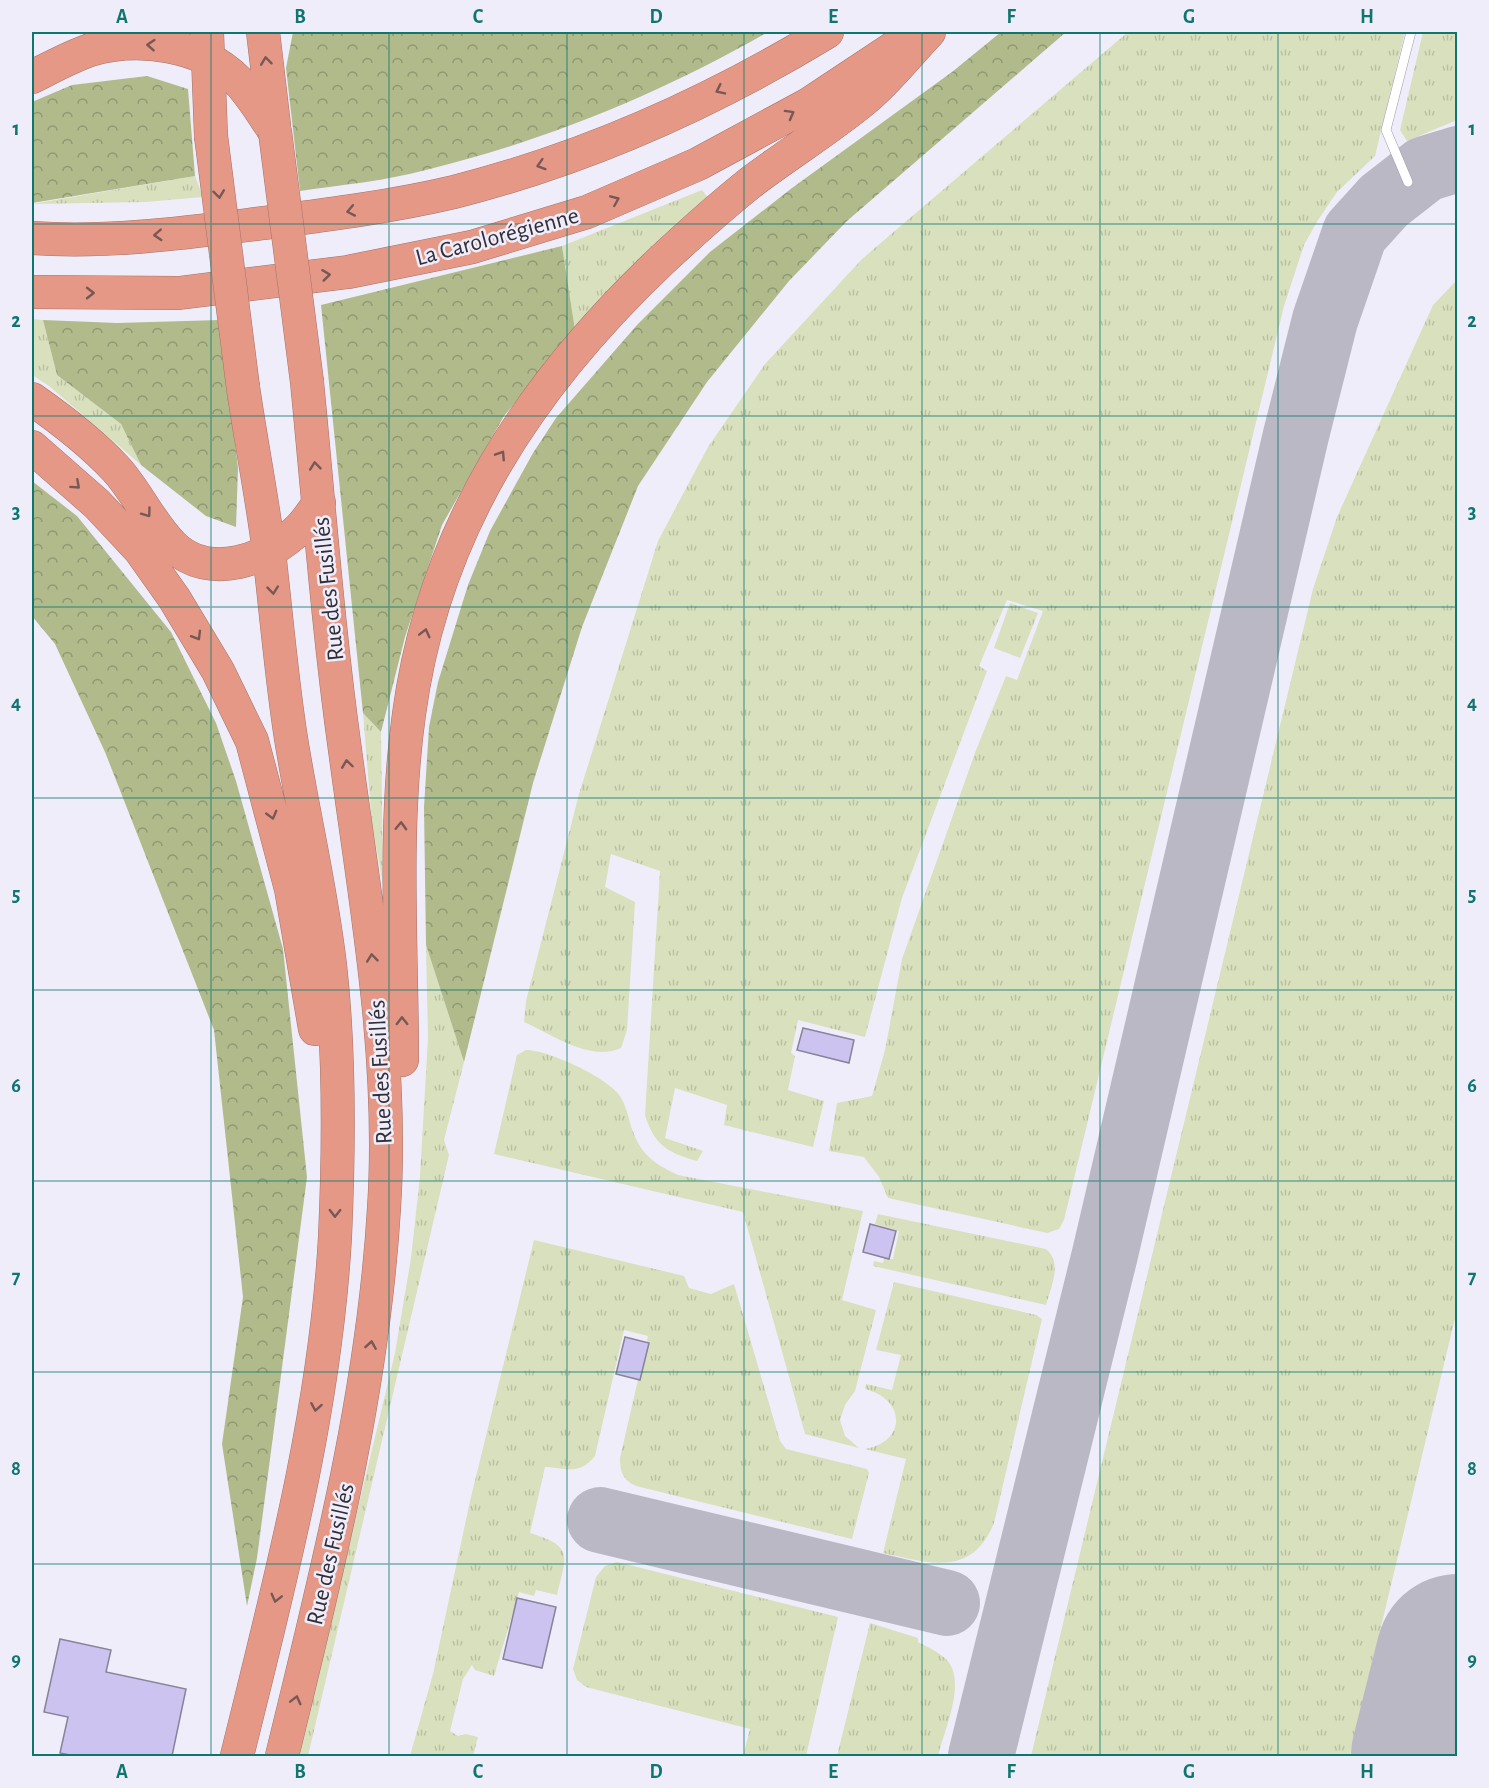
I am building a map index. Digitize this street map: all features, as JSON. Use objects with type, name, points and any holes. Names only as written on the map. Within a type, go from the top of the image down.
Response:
[{"type":"highway","name":"Rue des Fusillés","points":[[263,32],[307,382],[340,715],[381,1038],[385,1205],[374,1323],[360,1414],[341,1510],[282,1756]]},
{"type":"highway","points":[[32,238],[167,235],[341,213],[453,192],[565,158],[671,115],[778,62],[827,32]]},
{"type":"highway","name":"La Carolorégienne","points":[[32,292],[179,293],[348,272],[472,247],[587,212],[698,164],[809,104],[918,32]]},
{"type":"highway","points":[[385,1205],[402,1059],[400,860],[402,785],[409,713],[425,632],[448,555],[482,484],[537,399],[585,340],[661,261],[749,184],[867,98],[929,32]]},
{"type":"highway","name":"Rue des Fusillés","points":[[208,40],[211,136],[243,387],[268,549],[282,679],[330,965],[335,1054],[335,1236],[327,1330],[317,1403],[284,1565],[237,1756]]},
{"type":"highway","points":[[32,77],[91,50],[135,44],[175,47],[208,40],[227,71],[247,91],[274,132]]},
{"type":"highway","points":[[32,399],[74,429],[117,470],[160,530],[187,557],[201,564],[218,566],[237,562],[268,549],[299,529],[319,503]]},
{"type":"highway","points":[[32,447],[97,504],[140,550],[174,598],[218,671],[252,741],[291,889],[336,1155]]},
{"type":"lane","points":[[1408,182],[1386,129],[1411,32]]},
{"type":"green space","points":[[293,32],[768,32],[645,95],[515,145],[410,174],[300,191],[286,68]]},
{"type":"green space","points":[[1001,32],[1066,32],[847,221],[789,281],[707,382],[638,486],[582,627],[533,783],[464,1062],[426,945],[424,807],[429,727],[438,682],[468,585],[490,531],[533,453],[556,418],[637,325],[710,252],[792,188],[952,72]]},
{"type":"green space","points":[[1128,32],[1405,32],[1375,156],[1337,192],[1318,220],[1304,245],[1284,306],[1064,1220],[1059,1229],[1047,1233],[888,1198],[879,1177],[864,1157],[829,1151],[837,1103],[872,1096],[885,1050],[902,959],[976,750],[1006,676],[1017,680],[1043,611],[1007,600],[979,666],[987,671],[902,898],[865,1037],[798,1020],[791,1053],[795,1056],[788,1090],[824,1101],[813,1147],[724,1125],[727,1105],[675,1088],[665,1138],[703,1151],[697,1161],[678,1155],[658,1141],[645,1115],[660,871],[611,854],[605,887],[635,902],[627,1030],[621,1048],[597,1052],[584,1049],[559,1040],[524,1022],[526,1001],[579,794],[658,541],[708,447],[765,364],[862,259]]},
{"type":"green space","points":[[1423,32],[1457,32],[1457,120],[1407,141],[1400,130]]},
{"type":"green space","points":[[147,76],[188,89],[195,176],[32,203],[32,102],[72,85]]},
{"type":"green space","points":[[195,176],[203,197],[146,202],[32,204]]},
{"type":"green space","points":[[702,190],[708,198],[575,330],[562,246]]},
{"type":"green space","points":[[562,246],[575,330],[504,416],[442,525],[405,637],[381,732],[363,713],[321,305]]},
{"type":"green space","points":[[1457,280],[1457,1310],[1350,1756],[1031,1756],[1313,589],[1337,517],[1433,305]]},
{"type":"green space","points":[[32,319],[43,320],[57,375],[121,424],[141,465],[49,386],[32,375]]},
{"type":"green space","points":[[43,320],[117,323],[220,320],[238,468],[236,527],[206,516],[141,465],[121,424],[57,375]]},
{"type":"green space","points":[[32,481],[77,516],[171,632],[216,723],[236,781],[283,949],[307,1177],[257,1558],[247,1606],[222,1444],[243,1297],[214,1030],[105,752],[55,644],[32,616]]},
{"type":"green space","points":[[1010,603],[1038,613],[1020,658],[994,648]]},
{"type":"green space","points":[[363,713],[381,732],[383,885],[372,824]]},
{"type":"green space","points":[[426,945],[464,1062],[444,1140],[449,1155],[308,1756],[299,1756],[395,1353],[411,1258],[420,1176],[428,1038]]},
{"type":"green space","points":[[526,1050],[536,1051],[576,1066],[613,1089],[623,1102],[633,1133],[642,1149],[653,1160],[678,1175],[863,1211],[842,1300],[876,1310],[855,1391],[845,1405],[840,1420],[845,1436],[859,1448],[805,1434],[743,1212],[494,1154],[517,1055]]},
{"type":"green space","points":[[878,1214],[1046,1249],[1054,1261],[1055,1268],[1046,1305],[873,1266],[874,1261],[883,1263],[884,1258],[893,1259],[899,1231],[875,1224]]},
{"type":"green space","points":[[534,1240],[684,1276],[689,1288],[711,1294],[734,1284],[780,1441],[786,1449],[867,1469],[869,1473],[852,1539],[632,1484],[623,1475],[620,1458],[648,1336],[624,1330],[595,1456],[578,1469],[545,1467],[530,1533],[554,1543],[561,1548],[564,1554],[557,1595],[536,1590],[534,1596],[519,1592],[494,1676],[475,1670],[472,1665],[463,1679],[450,1731],[458,1736],[466,1734],[478,1737],[473,1756],[410,1756],[433,1674],[470,1501]]},
{"type":"green space","points":[[894,1282],[1036,1315],[1042,1319],[994,1523],[985,1540],[974,1552],[961,1559],[932,1562],[883,1553],[906,1459],[865,1449],[879,1445],[888,1438],[894,1430],[896,1420],[894,1411],[888,1402],[878,1394],[865,1389],[866,1384],[892,1390],[901,1355],[876,1350]]},
{"type":"green space","points":[[617,1562],[838,1617],[806,1756],[743,1756],[750,1729],[586,1687],[577,1680],[573,1669],[596,1577],[605,1566]]},
{"type":"green space","points":[[870,1623],[918,1638],[918,1642],[932,1649],[950,1663],[955,1678],[954,1700],[938,1756],[837,1756]]},
{"type":"building","points":[[803,1028],[854,1040],[849,1063],[797,1050]]},
{"type":"building","points":[[870,1224],[896,1231],[889,1259],[863,1252]]},
{"type":"building","points":[[625,1337],[649,1343],[640,1380],[616,1374]]},
{"type":"building","points":[[517,1598],[556,1607],[542,1668],[503,1659]]},
{"type":"building","points":[[60,1639],[111,1650],[106,1672],[186,1689],[172,1756],[75,1756],[60,1753],[68,1717],[44,1712]]},
{"type":"taxiway","points":[[981,1756],[1105,1254],[1296,435],[1325,320],[1355,233],[1384,201],[1425,169],[1458,159]]},
{"type":"taxiway","points":[[600,1520],[947,1603]]},
{"type":"runway","points":[[1433,1756],[1458,1656]]}]
